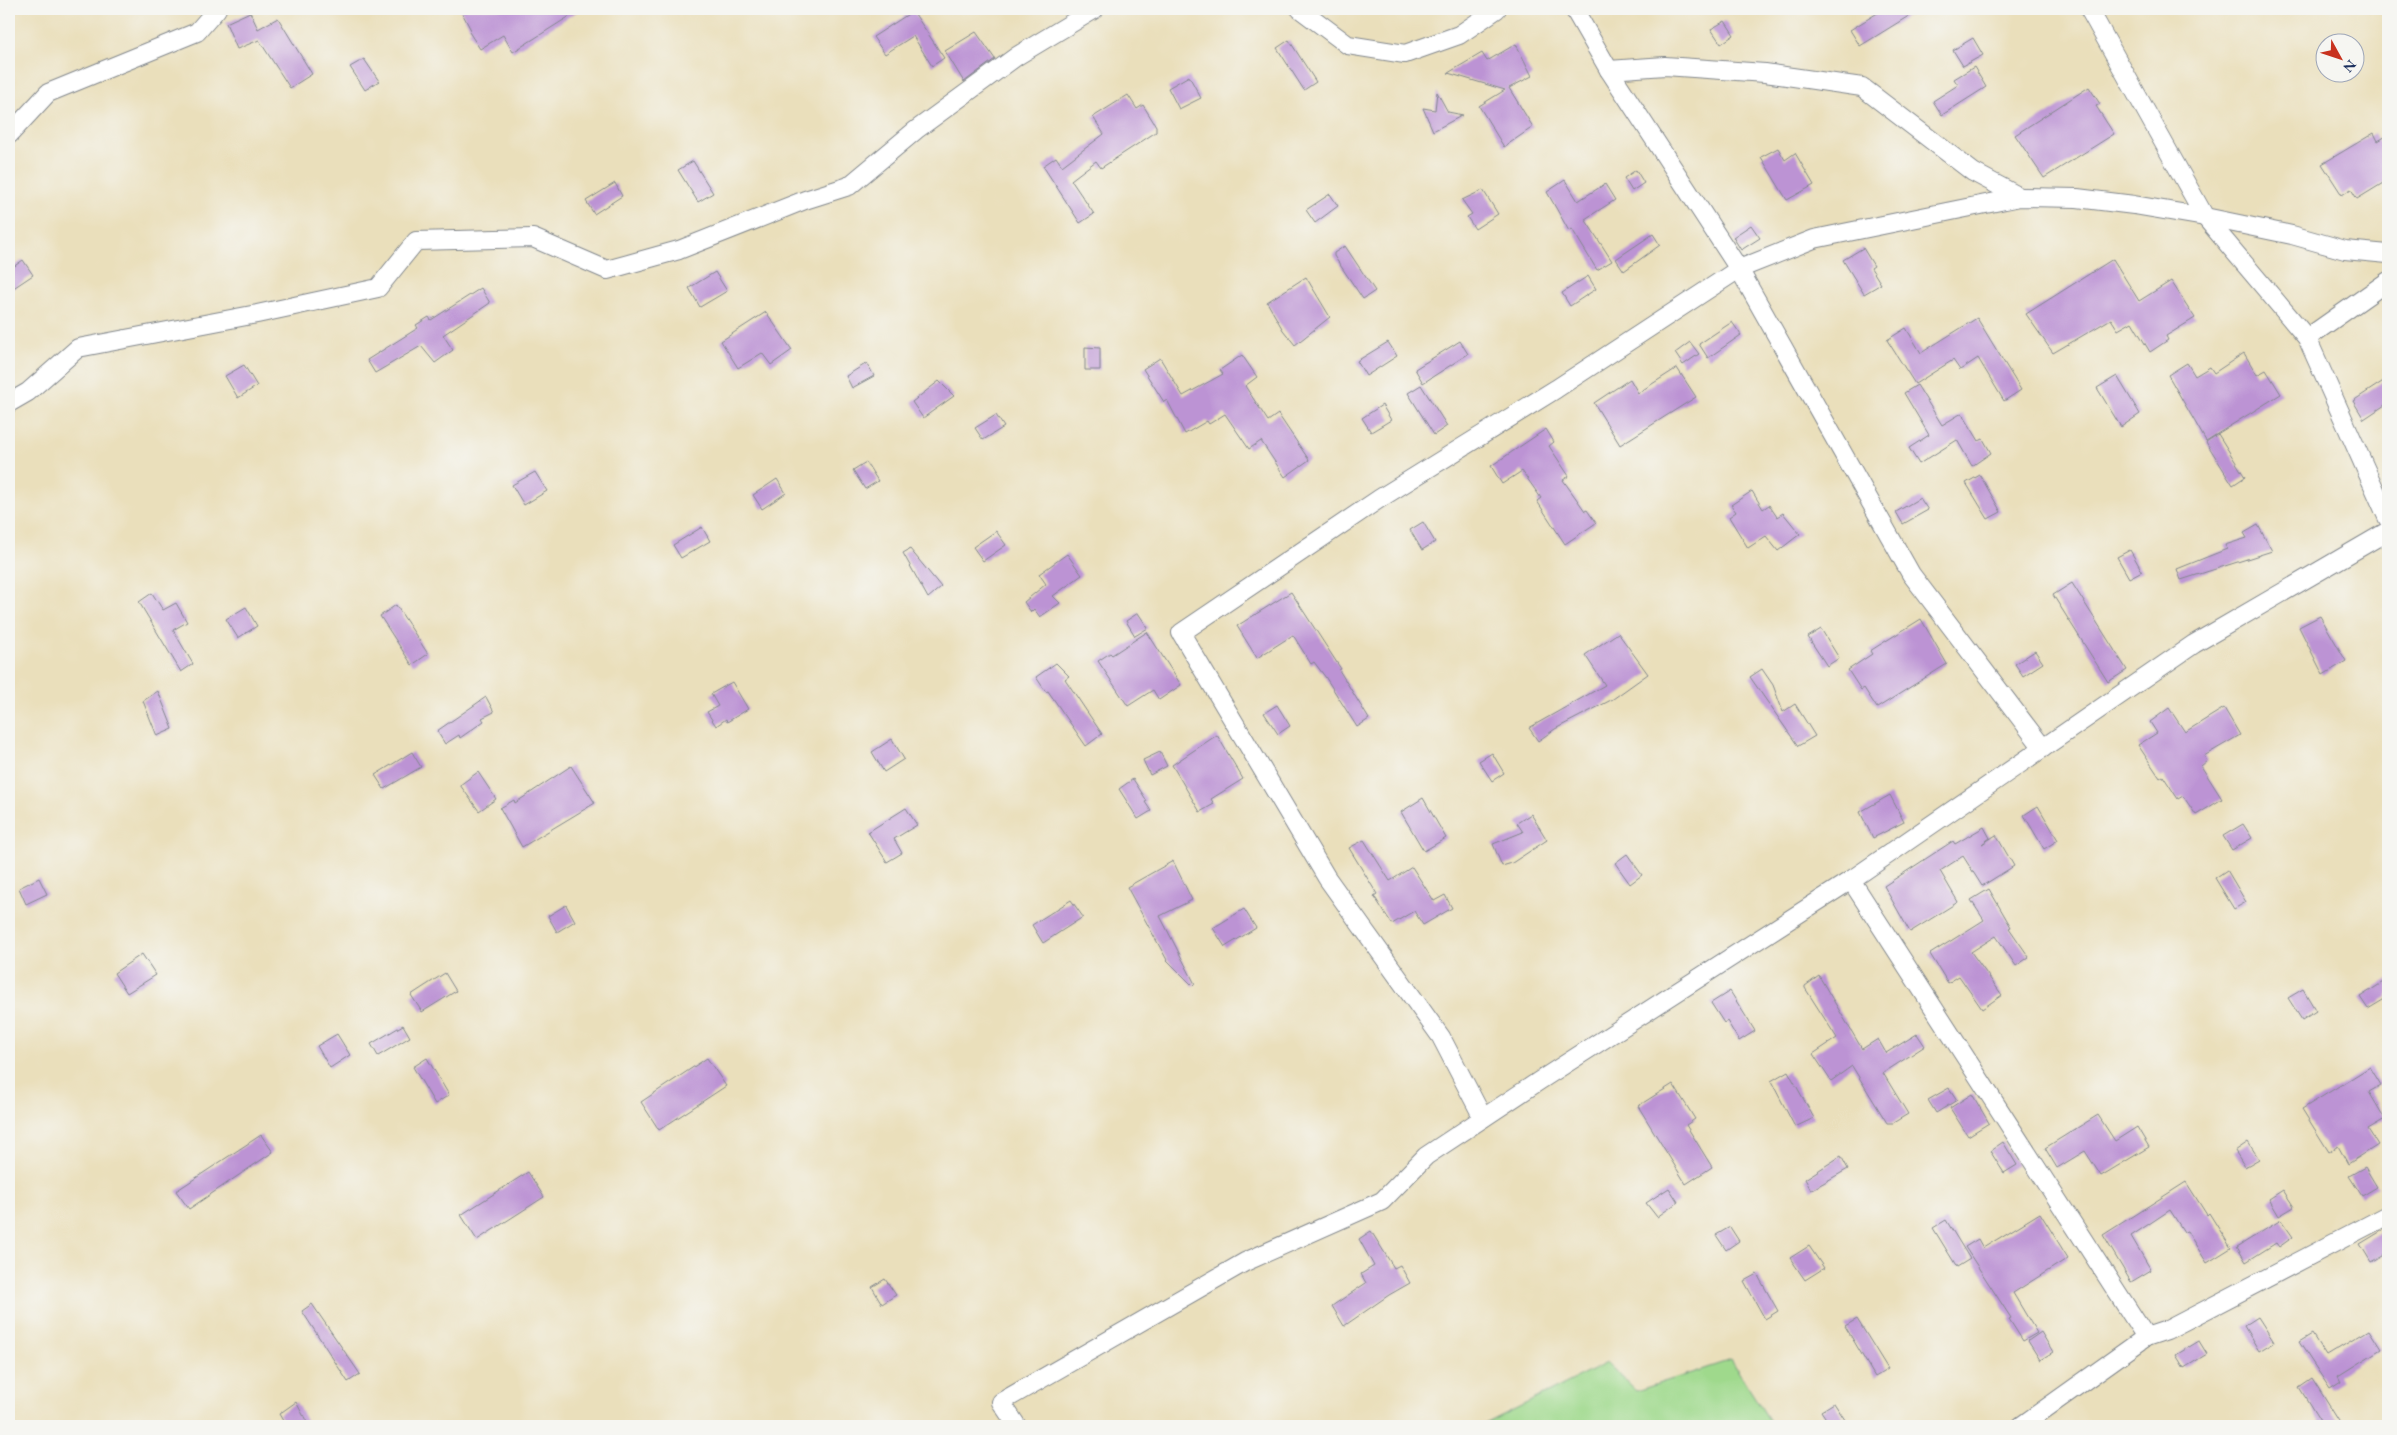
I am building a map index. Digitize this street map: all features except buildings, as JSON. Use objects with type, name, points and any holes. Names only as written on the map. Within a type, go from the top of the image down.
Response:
[{"type":"street","points":[[9,135],[48,93],[197,32],[217,9]]},
{"type":"street","points":[[9,402],[28,392],[78,348],[174,328],[257,314],[378,288],[416,241],[533,238],[607,270],[679,250],[805,200],[849,186],[916,130],[1017,56],[1095,9]]},
{"type":"street","points":[[1300,9],[1348,45],[1404,54],[1458,35],[1497,9]]},
{"type":"street","points":[[1574,9],[1610,70],[1739,269],[1911,574],[2043,748]]},
{"type":"street","points":[[2089,9],[2205,218],[2306,338],[2388,519]]},
{"type":"street","points":[[1610,70],[1665,66],[1765,73],[1862,87],[1972,172],[2020,197]]},
{"type":"street","points":[[1483,1118],[1441,1037],[1327,878],[1181,633],[1379,499],[1556,389],[1739,269],[1814,239],[2020,197],[2077,198],[2134,205],[2205,218],[2292,235],[2345,250],[2388,254]]},
{"type":"street","points":[[2306,338],[2388,281]]},
{"type":"street","points":[[1017,1426],[1000,1402],[1245,1262],[1382,1201],[1426,1156],[1850,880],[2194,644],[2388,531]]},
{"type":"street","points":[[1850,880],[2146,1337]]},
{"type":"street","points":[[2021,1426],[2146,1337],[2167,1330],[2388,1215]]},
{"type":"green space","points":[[1731,1360],[1773,1426],[1481,1426],[1607,1363],[1636,1391]]}]
